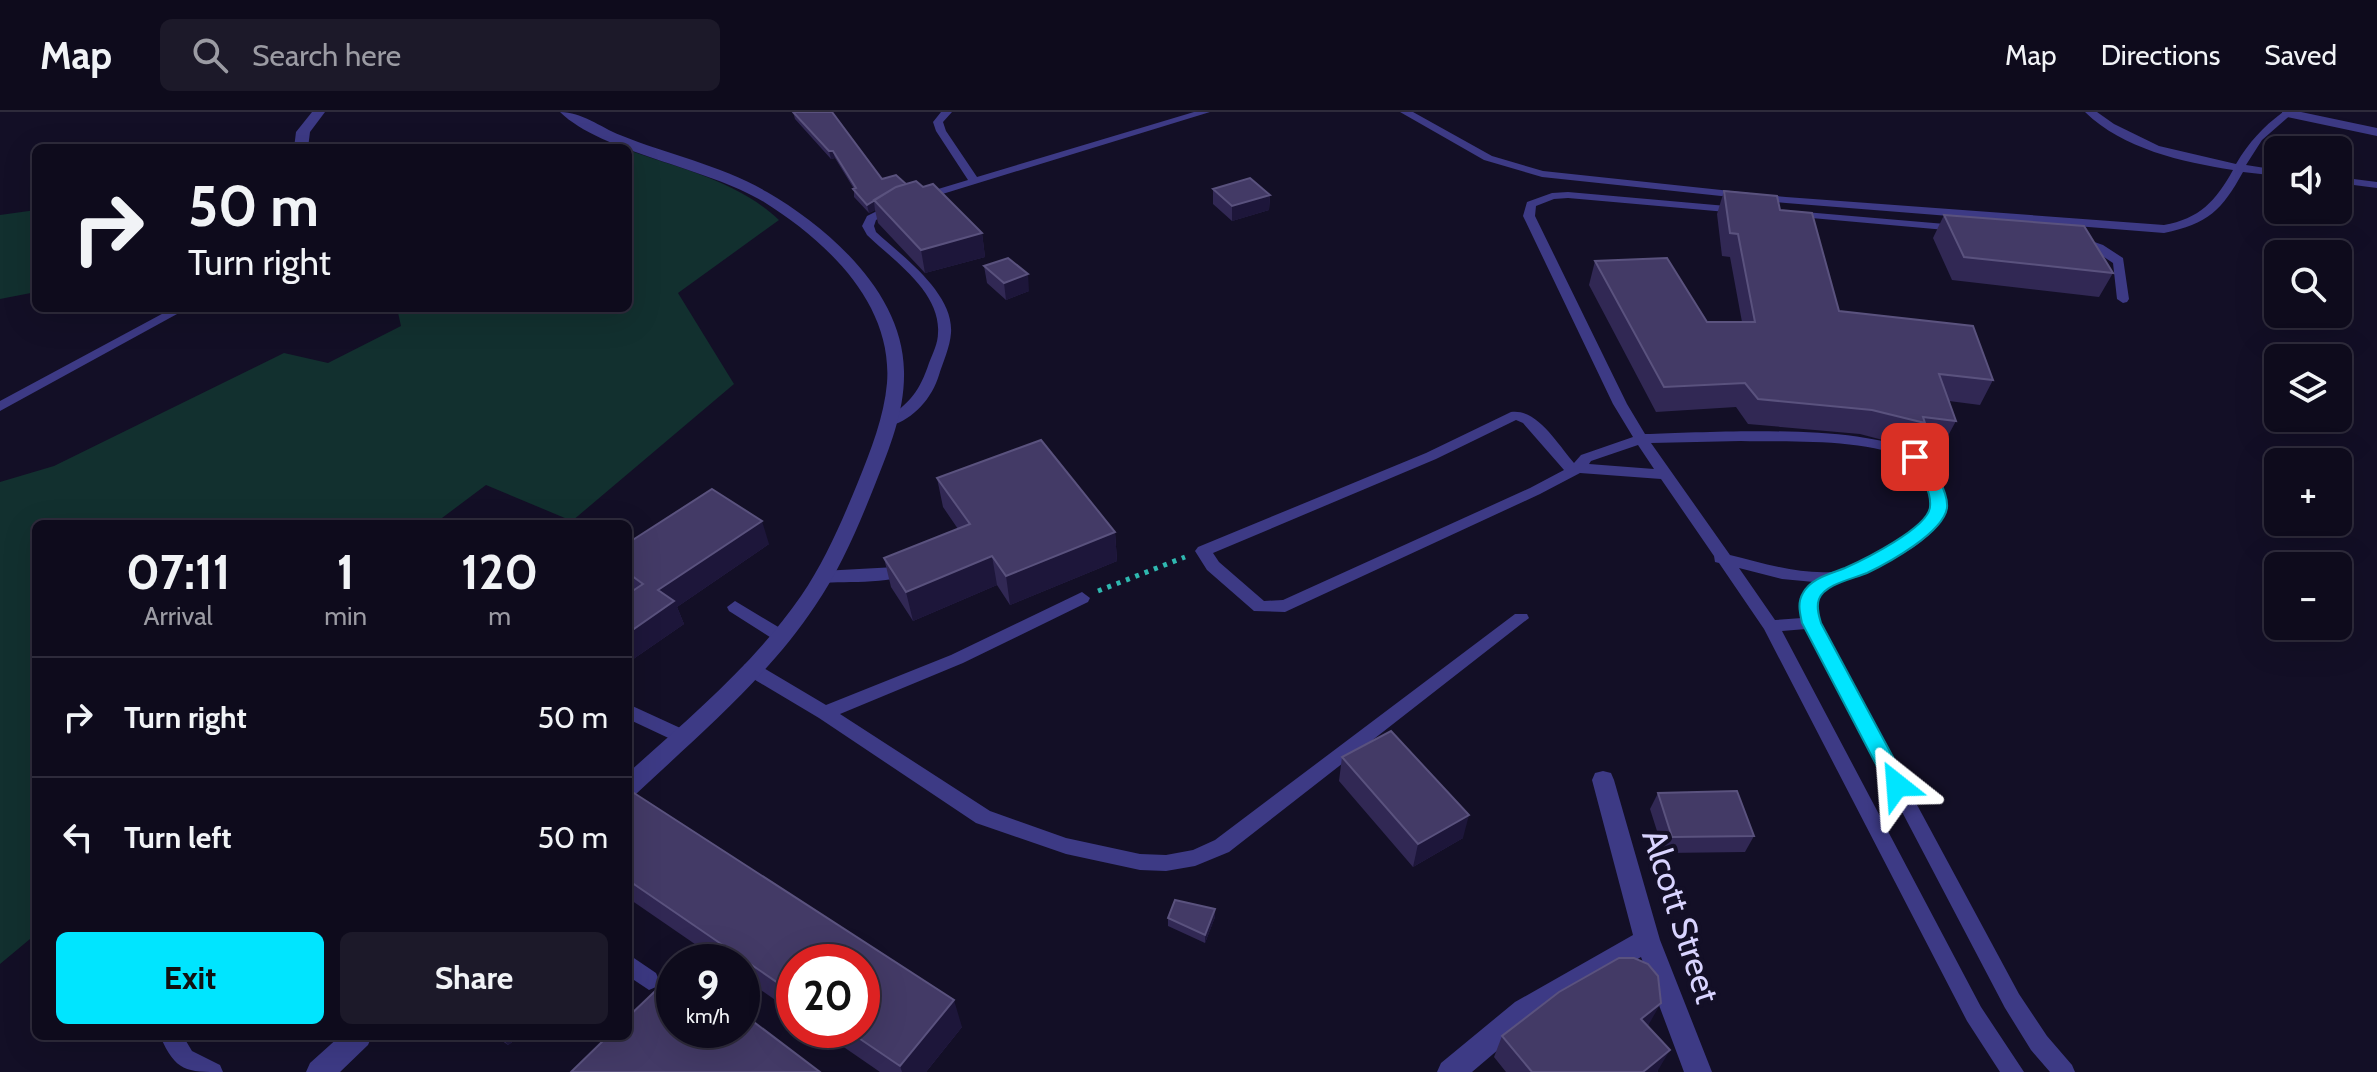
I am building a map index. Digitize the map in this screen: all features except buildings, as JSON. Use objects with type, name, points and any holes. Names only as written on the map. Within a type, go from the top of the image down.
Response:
[{"type":"street","points":[[302,144],[303,132],[319,112]]},
{"type":"street","points":[[566,112],[606,136],[628,144]]},
{"type":"street","points":[[2288,113],[2377,132]]},
{"type":"street","points":[[632,145],[755,189],[838,255],[866,284],[890,332],[896,378],[890,422],[856,508],[807,602],[751,669],[632,783]]},
{"type":"street","name":"Alcott Street","points":[[1603,780],[1647,940],[1698,1072]]},
{"type":"street","points":[[1451,1072],[1524,1011],[1647,940]]},
{"type":"street","points":[[320,1072],[355,1040]]},
{"type":"lane","points":[[947,112],[938,122],[941,131],[974,181]]},
{"type":"lane","points":[[890,422],[922,400],[931,385],[945,330],[944,317],[919,278],[871,233],[868,226],[871,218],[895,205],[1205,112]]},
{"type":"lane","points":[[1405,112],[1488,158],[1542,174],[1786,200],[2132,229],[2182,227],[2202,217],[2219,204],[2252,146],[2288,113]]},
{"type":"lane","points":[[2090,112],[2127,137],[2160,149],[2264,171]]},
{"type":"lane","points":[[2352,182],[2377,185]]},
{"type":"lane","points":[[1746,210],[1568,195],[1539,199],[1528,210],[1620,404],[1721,558],[1771,626],[1974,1014],[2013,1072]]},
{"type":"lane","points":[[1778,213],[1967,229]]},
{"type":"lane","points":[[2062,237],[2099,248],[2119,261],[2123,299]]},
{"type":"lane","points":[[0,407],[175,312]]},
{"type":"lane","points":[[1664,474],[1575,469],[1528,420],[1516,415],[1431,456],[1203,551],[1213,566],[1260,607],[1285,606],[1535,491],[1575,469],[1586,458],[1641,439],[1702,435],[1847,442],[1895,449],[1915,457],[1924,466],[1934,486],[1939,506],[1935,517],[1916,536],[1863,567],[1821,585],[1810,595],[1808,608],[1811,623],[2012,1001],[2039,1043],[2064,1072]]},
{"type":"lane","points":[[1721,558],[1782,573],[1834,578]]},
{"type":"lane","points":[[822,577],[898,573],[920,563]]},
{"type":"lane","points":[[825,713],[957,659],[1082,598]]},
{"type":"lane","points":[[735,607],[779,635]]},
{"type":"lane","points":[[751,669],[825,713],[983,817],[1066,846],[1140,862],[1166,863],[1195,858],[1222,846],[1521,618]]},
{"type":"lane","points":[[1771,626],[1811,623]]},
{"type":"lane","points":[[632,713],[683,737]]},
{"type":"lane","points":[[632,966],[649,980]]},
{"type":"lane","points":[[173,1040],[184,1058],[212,1072]]},
{"type":"path","points":[[1082,598],[1130,576],[1203,551]]},
{"type":"green space","points":[[632,151],[727,186],[746,195],[779,220],[678,293],[734,384],[573,520],[486,485],[439,520],[32,520],[32,937],[0,964],[0,482],[54,466],[284,353],[328,363],[401,326],[398,312],[632,312]]},
{"type":"green space","points":[[32,211],[32,293],[0,299],[0,215]]},
{"type":"route","points":[[1897,785],[1811,623],[1808,608],[1810,595],[1821,585],[1863,567],[1916,536],[1935,517],[1939,506],[1934,486],[1930,475],[1915,457]]}]
